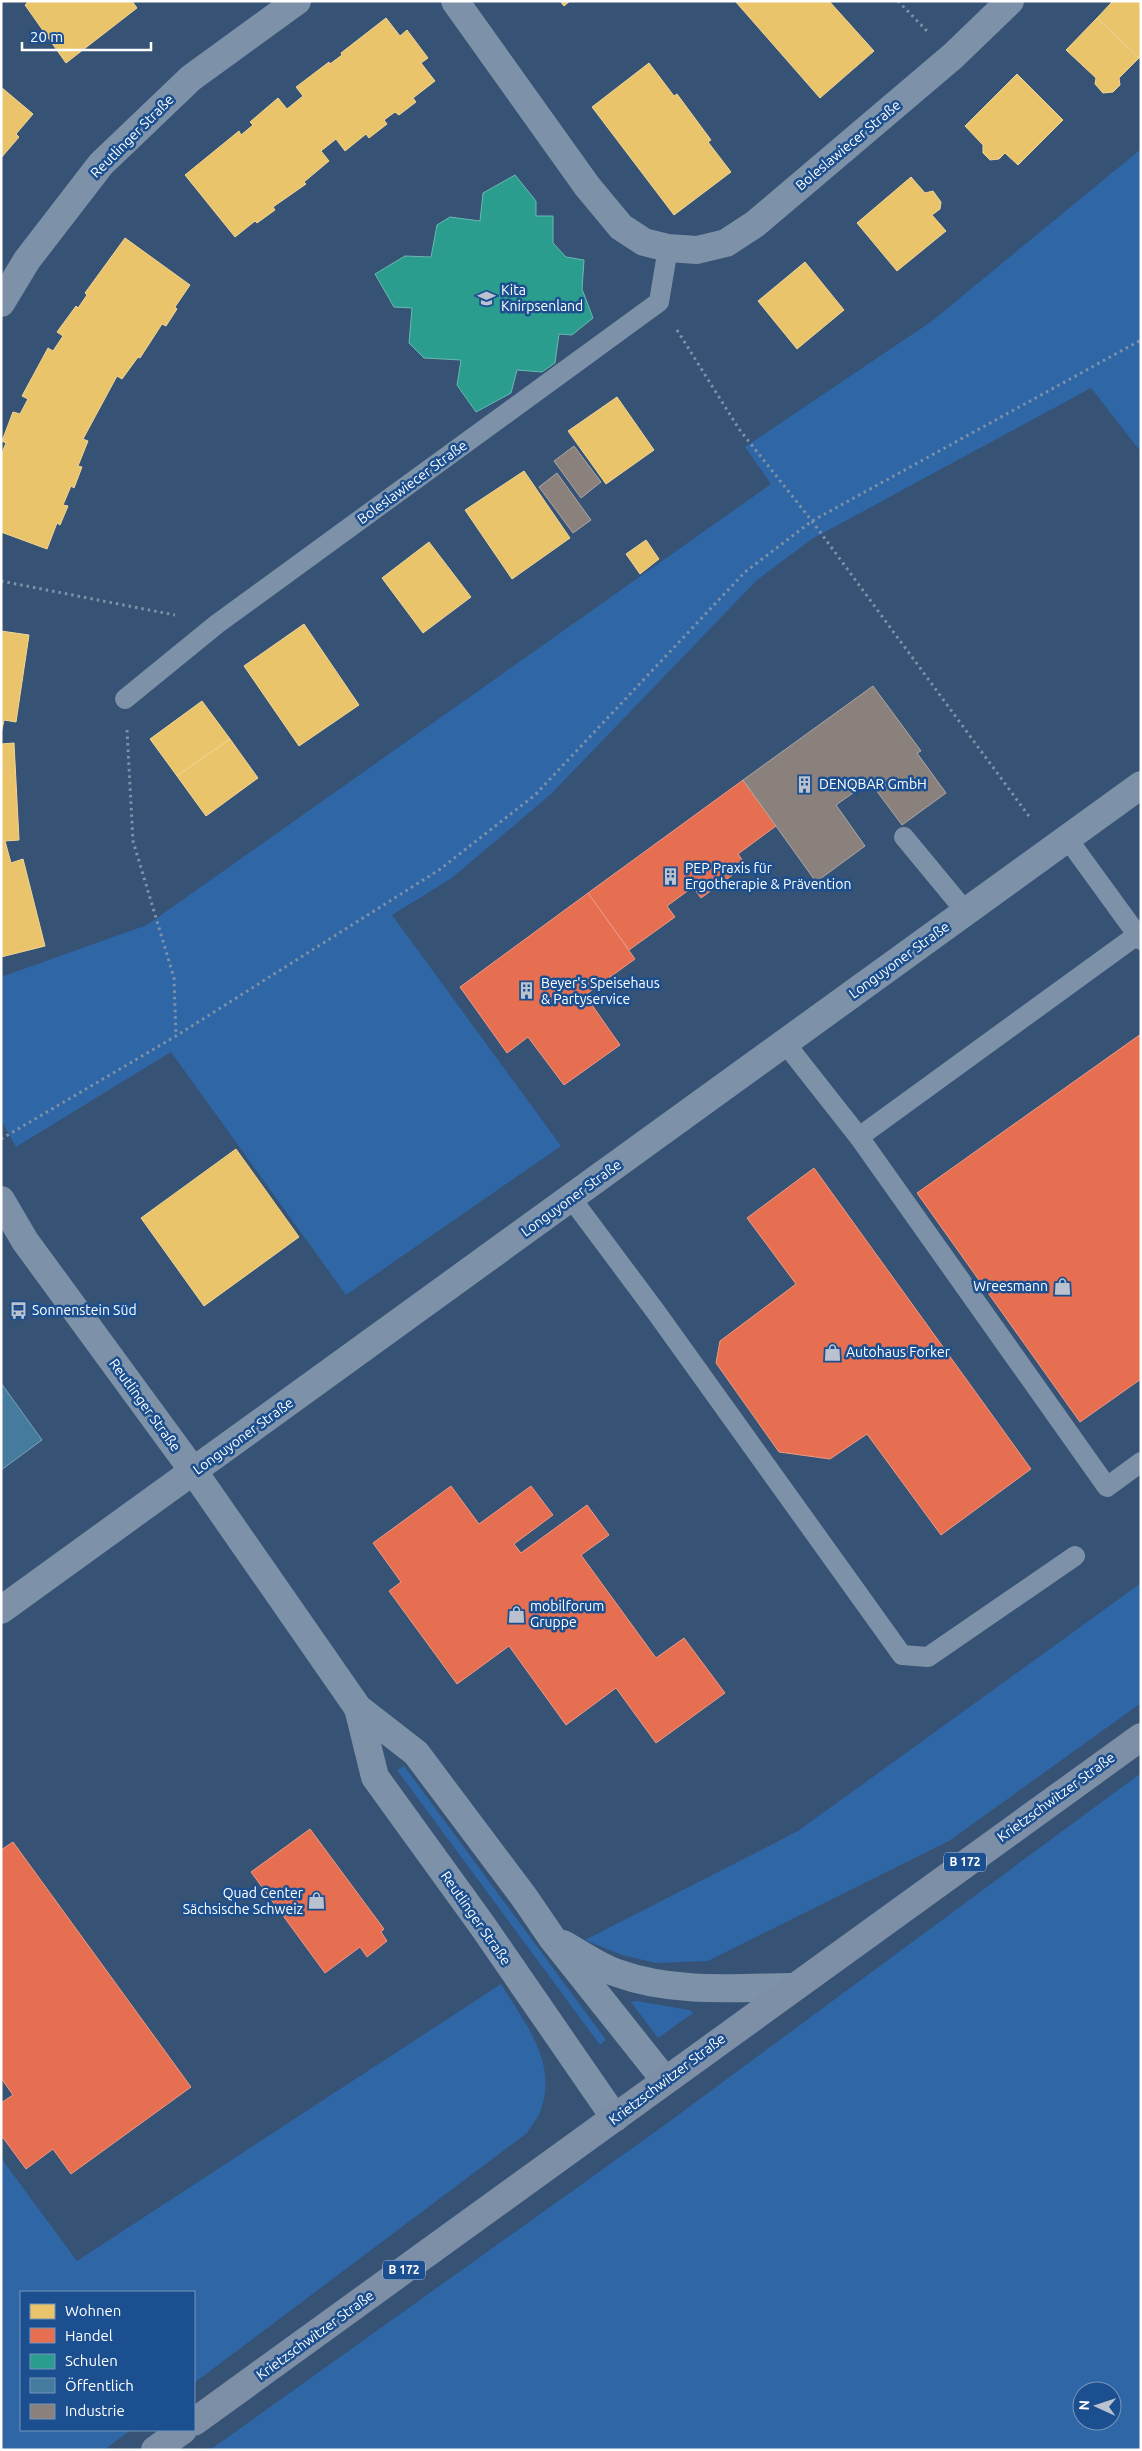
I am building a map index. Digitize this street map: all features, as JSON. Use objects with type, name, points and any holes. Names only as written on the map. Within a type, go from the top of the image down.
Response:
[{"type":"main road","name":"Krietzschwitzer Straße","points":[[195,2421],[614,2118],[790,1987],[1141,1737]]},
{"type":"main road","points":[[155,2450],[182,2431]]},
{"type":"street","name":"Reutlinger Straße","points":[[1,303],[27,260],[101,164],[191,78],[297,1]]},
{"type":"street","name":"Boleslawiecer Straße","points":[[455,1],[587,186],[622,227],[644,242],[668,248],[698,250],[726,244],[755,224],[952,56],[1010,1]]},
{"type":"street","name":"Longuyoner Straße","points":[[1,1610],[1141,785]]},
{"type":"street","name":"Reutlinger Straße","points":[[1,1200],[25,1241],[194,1472],[358,1708],[416,1753],[524,1897],[552,1938],[664,2080]]},
{"type":"street","name":"Reutlinger Straße","points":[[358,1708],[375,1777],[487,1933],[614,2118]]},
{"type":"street","name":"Reutlinger Straße","points":[[552,1938],[616,1973],[656,1984],[698,1988],[790,1987]]},
{"type":"lane","points":[[659,302],[668,248]]},
{"type":"lane","name":"Boleslawiecer Straße","points":[[125,699],[217,624],[659,302]]},
{"type":"lane","points":[[904,837],[966,912]]},
{"type":"lane","points":[[860,1137],[1139,937],[1060,844]]},
{"type":"lane","points":[[785,1043],[860,1137],[1107,1487],[1141,1462]]},
{"type":"lane","points":[[571,1198],[656,1312],[902,1655],[928,1657],[1075,1556]]},
{"type":"path","points":[[659,302],[740,429],[1060,844]]},
{"type":"path","points":[[1,1139],[176,1036],[438,870],[535,795],[745,572],[812,521],[1141,340]]},
{"type":"path","points":[[1,581],[217,624]]},
{"type":"path","points":[[125,699],[133,841],[174,978],[176,1036]]},
{"type":"shaded area","points":[[1141,149],[1141,452],[1091,388],[812,539],[757,580],[551,794],[452,878],[392,915],[561,1146],[346,1295],[171,1052],[16,1147],[1,1120],[1,977],[147,925],[771,484],[745,447],[932,321]]},
{"type":"shaded area","points":[[1141,1583],[1141,1703],[949,1841],[708,1961],[656,1963],[622,1955],[585,1940],[798,1831]]},
{"type":"shaded area","points":[[404,1766],[606,2040],[600,2045],[397,1770]]},
{"type":"shaded area","points":[[1141,1773],[1141,2450],[210,2450],[666,2124]]},
{"type":"shaded area","points":[[501,1984],[536,2043],[545,2075],[545,2092],[541,2109],[527,2133],[195,2382],[195,2291],[20,2291],[20,2431],[130,2431],[104,2450],[1,2450],[1,2158],[77,2261]]},
{"type":"shaded area","points":[[636,2001],[690,2010],[693,2013],[658,2038],[631,2002]]},
{"type":"building: Wohnen","points":[[29,1],[132,1],[137,8],[66,63],[25,5]]},
{"type":"building: Wohnen","points":[[560,1],[570,1],[564,6]]},
{"type":"building: Wohnen","points":[[735,1],[829,1],[874,51],[820,98]]},
{"type":"building: Wohnen","points":[[1113,1],[1141,1],[1141,56],[1139,58],[1097,18]]},
{"type":"building: Wohnen","points":[[386,18],[400,36],[407,30],[428,58],[421,63],[435,81],[413,98],[416,102],[399,115],[395,112],[384,120],[387,124],[369,138],[366,134],[345,151],[336,139],[321,151],[329,161],[304,182],[306,184],[273,207],[275,210],[257,223],[255,221],[235,237],[185,175],[239,131],[241,135],[253,125],[250,122],[278,98],[287,109],[303,96],[296,87],[329,62],[330,64],[342,55],[341,53]]},
{"type":"building: Wohnen","points":[[1097,18],[1139,58],[1119,78],[1120,85],[1113,92],[1103,93],[1095,84],[1096,78],[1066,50]]},
{"type":"building: Wohnen","points":[[649,63],[674,96],[677,94],[711,140],[708,142],[731,172],[674,215],[592,107]]},
{"type":"building: Wohnen","points":[[1017,74],[1063,120],[1018,165],[1005,153],[999,159],[990,160],[983,153],[983,145],[965,126]]},
{"type":"building: Wohnen","points":[[1,87],[33,114],[16,134],[19,137],[1,158]]},
{"type":"building: Wohnen","points":[[911,177],[925,193],[933,191],[941,202],[940,209],[932,215],[946,231],[897,271],[857,223]]},
{"type":"building: Wohnen","points":[[125,238],[190,285],[175,307],[177,309],[166,326],[162,324],[140,358],[138,357],[122,379],[117,376],[83,439],[88,441],[78,466],[82,467],[74,488],[71,486],[63,505],[68,506],[60,525],[57,523],[47,549],[1,532],[1,455],[6,443],[2,441],[13,412],[20,414],[28,399],[22,396],[48,348],[53,351],[63,336],[57,332],[76,306],[78,308],[87,295],[85,293]]},
{"type":"building: Wohnen","points":[[805,262],[844,310],[797,349],[758,301]]},
{"type":"building: Wohnen","points":[[617,397],[654,450],[606,484],[568,431]]},
{"type":"building: Wohnen","points":[[524,471],[570,538],[512,579],[465,510]]},
{"type":"building: Wohnen","points":[[646,540],[659,559],[640,574],[626,554]]},
{"type":"building: Wohnen","points":[[429,542],[471,597],[423,633],[382,578]]},
{"type":"building: Wohnen","points":[[304,624],[359,705],[299,746],[244,666]]},
{"type":"building: Wohnen","points":[[1,631],[29,635],[16,722],[4,720],[1,734]]},
{"type":"building: Wohnen","points":[[202,701],[230,739],[177,776],[150,739]]},
{"type":"building: Wohnen","points":[[230,739],[258,778],[206,816],[177,776]]},
{"type":"building: Wohnen","points":[[14,743],[19,840],[5,841],[11,863],[23,859],[45,946],[1,957],[1,744]]},
{"type":"building: Wohnen","points":[[236,1149],[299,1237],[204,1306],[141,1218]]},
{"type":"building: Handel","name":"PEP Praxis für Ergotherapie & Prävention","points":[[743,780],[776,826],[738,854],[746,865],[701,898],[693,887],[667,906],[675,917],[629,950],[588,893]]},
{"type":"building: Handel","name":"Beyer's Speisehaus & Partyservice","points":[[588,893],[635,959],[585,995],[620,1045],[564,1085],[528,1037],[507,1053],[460,987]]},
{"type":"building: Handel","name":"Wreesmann","points":[[1141,1034],[1141,1379],[1080,1422],[917,1193]]},
{"type":"building: Handel","name":"Autohaus Forker","points":[[814,1168],[1031,1469],[941,1535],[867,1434],[830,1459],[779,1452],[716,1363],[720,1341],[796,1284],[747,1218]]},
{"type":"building: Handel","name":"mobilforum Gruppe","points":[[451,1486],[479,1524],[531,1486],[553,1515],[514,1544],[521,1553],[587,1505],[609,1535],[581,1555],[656,1658],[684,1638],[725,1693],[656,1743],[616,1688],[566,1725],[509,1646],[457,1684],[389,1591],[401,1582],[373,1543]]},
{"type":"building: Handel","name":"Quad Center Sächsische Schweiz","points":[[310,1829],[384,1929],[381,1932],[387,1941],[367,1957],[360,1947],[325,1973],[251,1872]]},
{"type":"building: Handel","points":[[13,1842],[191,2087],[71,2174],[53,2149],[26,2169],[1,2135],[1,2103],[13,2095],[1,2078],[1,1850]]},
{"type":"building: Schulen","name":"Kita Knirpsenland","points":[[515,175],[536,201],[536,216],[553,216],[553,243],[566,257],[584,260],[582,289],[593,318],[572,335],[559,334],[555,363],[542,372],[517,370],[511,393],[476,412],[457,385],[461,360],[424,358],[409,343],[412,308],[394,307],[375,274],[405,256],[431,257],[437,225],[450,217],[480,221],[483,193]]},
{"type":"building: Öffentlich","points":[[1,1383],[42,1440],[1,1470]]},
{"type":"building: Industrie","points":[[574,446],[601,482],[581,498],[554,461]]},
{"type":"building: Industrie","points":[[557,473],[591,520],[573,533],[539,487]]},
{"type":"building: Industrie","name":"DENQBAR GmbH","points":[[873,686],[921,751],[917,753],[946,793],[902,825],[873,786],[870,788],[867,783],[836,805],[865,846],[816,882],[743,780]]},
{"type":"place","name":"Kita Knirpsenland","points":[[487,298]]},
{"type":"place","name":"DENQBAR GmbH","points":[[805,784]]},
{"type":"place","name":"PEP Praxis für Ergotherapie & Prävention","points":[[671,876]]},
{"type":"place","name":"Beyer's Speisehaus & Partyservice","points":[[527,991]]},
{"type":"place","name":"Wreesmann","points":[[1062,1286]]},
{"type":"place","name":"Sonnenstein Süd","points":[[18,1310]]},
{"type":"place","name":"Autohaus Forker","points":[[832,1352]]},
{"type":"place","name":"mobilforum Gruppe","points":[[516,1614]]},
{"type":"place","name":"Quad Center Sächsische Schweiz","points":[[317,1901]]}]
